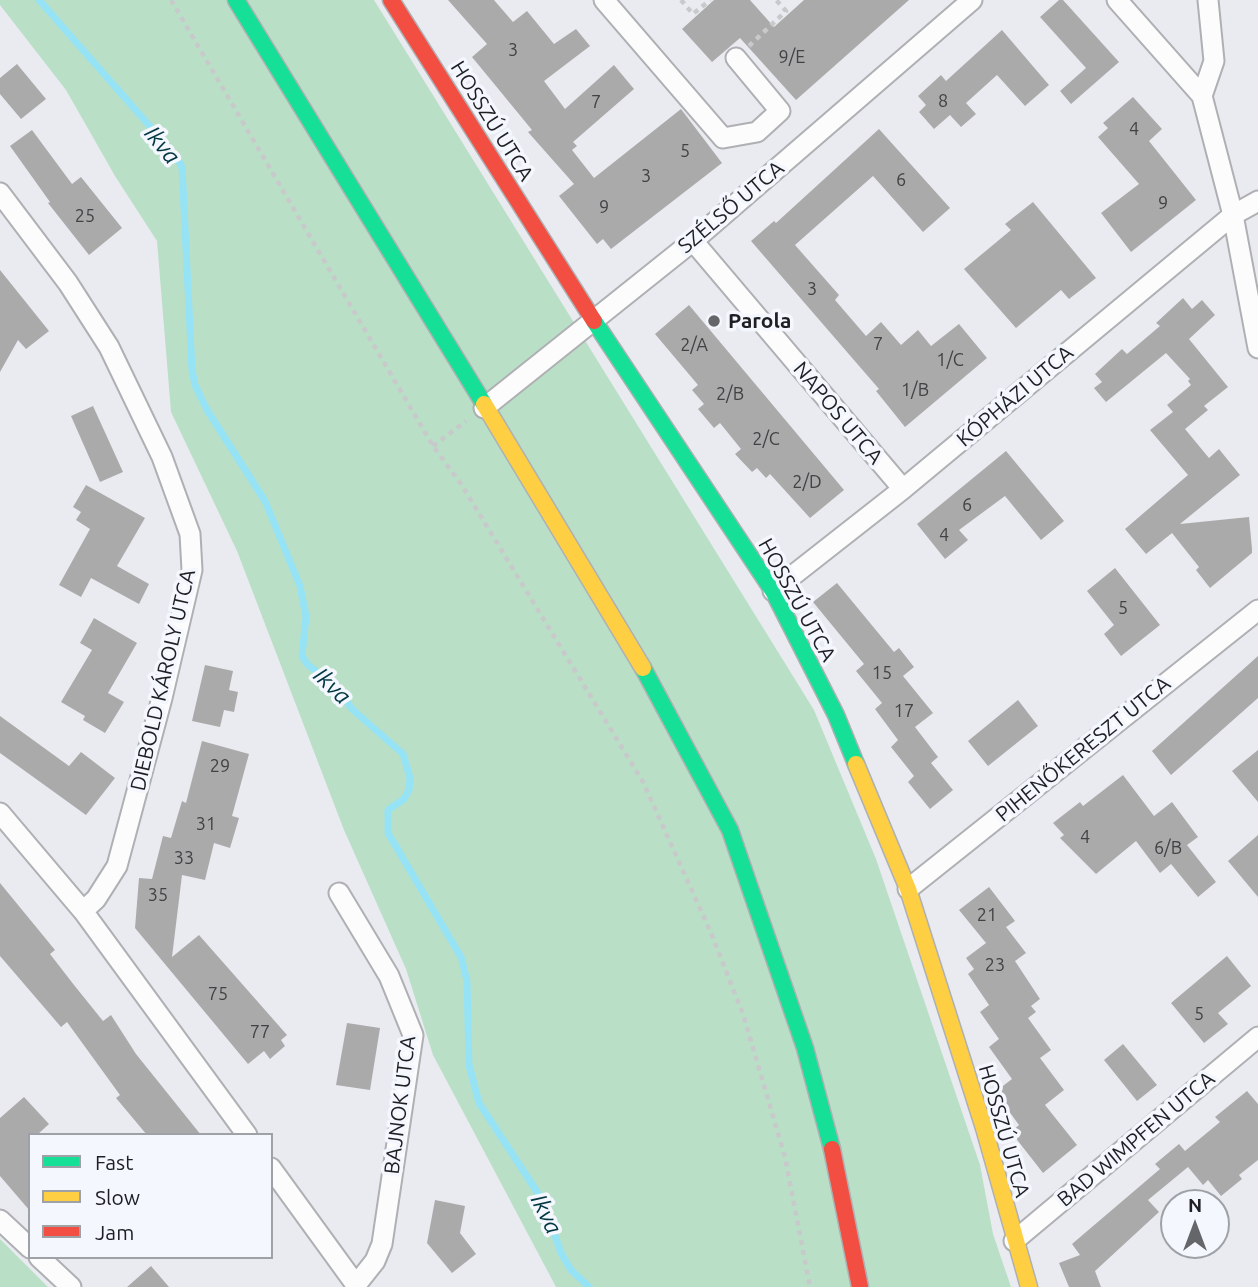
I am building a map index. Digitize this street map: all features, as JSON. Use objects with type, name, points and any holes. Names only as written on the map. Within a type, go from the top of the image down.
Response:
[{"type":"street","points":[[236,0],[599,592],[671,716],[730,830],[805,1048],[830,1137],[860,1287]]},
{"type":"street","name":"HOSSZÚ UTCA","points":[[391,0],[592,319],[773,591],[836,715],[908,889],[984,1128],[1029,1287]]},
{"type":"street","name":"SZÉLSŐ UTCA","points":[[604,0],[723,138],[757,132],[780,111],[736,58]]},
{"type":"street","name":"SZÉLSŐ UTCA","points":[[484,408],[592,319],[693,241],[972,0]]},
{"type":"street","points":[[1117,0],[1202,96],[1233,215],[1258,348]]},
{"type":"street","points":[[1202,96],[1213,61],[1208,0]]},
{"type":"street","name":"DIEBOLD KÁROLY UTCA","points":[[0,193],[68,282],[109,347],[162,457],[190,534],[191,570],[162,698],[117,866],[96,899],[83,911]]},
{"type":"street","name":"KÓPHÁZI UTCA","points":[[773,591],[903,489],[1233,215],[1258,201]]},
{"type":"street","name":"NAPOS UTCA","points":[[693,241],[903,489]]},
{"type":"street","name":"PIHENŐKERESZT UTCA","points":[[908,889],[1258,610]]},
{"type":"street","points":[[1,816],[83,911],[246,1133]]},
{"type":"street","name":"BAJNOK UTCA","points":[[273,1171],[357,1286],[375,1261],[382,1244],[413,1035],[389,976],[339,893]]},
{"type":"street","name":"BAD WIMPFEN UTCA","points":[[1014,1241],[1258,1037]]},
{"type":"street","points":[[0,1220],[28,1246]]},
{"type":"street","points":[[41,1259],[71,1287]]},
{"type":"path","points":[[171,0],[433,446],[461,484],[643,782],[683,867],[743,1014],[785,1157],[810,1287]]},
{"type":"path","points":[[681,0],[693,14],[710,0]]},
{"type":"path","points":[[764,32],[786,11],[776,0]]},
{"type":"path","points":[[433,446],[484,408]]},
{"type":"green space","points":[[0,0],[374,0],[814,710],[876,859],[980,1165],[993,1234],[1011,1287],[556,1287],[433,1055],[406,969],[344,830],[237,551],[171,412],[157,241],[115,176],[66,90],[0,5]]},
{"type":"green space","points":[[0,1239],[48,1287],[0,1287]]},
{"type":"building","points":[[448,0],[494,0],[513,22],[527,11],[554,44],[576,29],[590,46],[544,81],[565,109],[614,65],[634,89],[573,142],[577,146],[572,150],[594,178],[681,109],[722,163],[611,249],[603,239],[597,244],[559,196],[574,184],[528,132],[532,130],[472,57],[487,44]]},
{"type":"building","points":[[714,0],[750,0],[774,27],[804,0],[909,0],[796,100],[740,38],[712,62],[682,29]]},
{"type":"building","points":[[1059,0],[1063,0],[1119,62],[1071,104],[1060,91],[1086,68],[1040,17]]},
{"type":"building","points":[[1002,30],[1049,85],[1025,106],[997,75],[966,103],[976,114],[961,127],[950,115],[934,129],[919,112],[926,105],[918,96],[941,75],[946,81]]},
{"type":"building","points":[[17,64],[46,99],[21,119],[0,94],[0,78]]},
{"type":"building","points":[[1133,97],[1162,129],[1149,141],[1196,200],[1131,252],[1101,213],[1139,184],[1098,137],[1108,128],[1103,123]]},
{"type":"building","points":[[879,129],[950,208],[923,232],[873,176],[795,245],[839,295],[835,300],[866,336],[881,322],[901,345],[918,330],[931,346],[959,324],[987,358],[905,427],[876,391],[879,389],[751,241],[774,221],[776,223]]},
{"type":"building","points":[[32,130],[72,184],[81,177],[122,228],[89,255],[48,203],[50,202],[10,146]]},
{"type":"building","points":[[1033,202],[1096,278],[1069,299],[1061,290],[1016,328],[964,269],[1011,230],[1005,224]]},
{"type":"building","points":[[0,270],[49,331],[26,349],[18,340],[0,372]]},
{"type":"building","points":[[1183,298],[1192,309],[1202,300],[1215,315],[1189,339],[1228,387],[1204,406],[1208,410],[1185,429],[1209,458],[1219,449],[1240,475],[1180,524],[1249,517],[1252,549],[1252,553],[1210,588],[1196,570],[1199,567],[1172,533],[1146,554],[1125,529],[1188,475],[1150,430],[1173,412],[1167,405],[1191,385],[1188,381],[1190,379],[1166,353],[1106,402],[1094,388],[1102,382],[1095,374],[1122,349],[1127,354],[1160,326],[1156,323]]},
{"type":"building","points":[[689,305],[844,490],[810,518],[770,474],[766,478],[757,468],[752,472],[735,454],[741,449],[720,423],[714,428],[698,409],[704,404],[692,390],[698,385],[655,334]]},
{"type":"building","points":[[93,406],[123,472],[100,482],[71,416]]},
{"type":"building","points":[[1006,451],[1064,521],[1041,540],[1005,496],[959,530],[968,540],[945,559],[917,524]]},
{"type":"building","points":[[86,485],[145,518],[117,566],[149,584],[139,604],[91,578],[81,597],[59,585],[90,529],[76,520],[81,512],[73,507]]},
{"type":"building","points":[[1115,568],[1160,625],[1121,656],[1104,634],[1114,625],[1087,591]]},
{"type":"building","points":[[837,583],[894,652],[899,648],[914,667],[903,676],[933,713],[915,727],[938,757],[931,763],[953,790],[930,809],[908,782],[914,776],[891,747],[898,740],[875,709],[882,703],[856,671],[864,664],[813,602]]},
{"type":"building","points":[[94,618],[137,643],[108,693],[124,702],[105,733],[83,720],[85,716],[61,702],[92,650],[80,643]]},
{"type":"building","points":[[1258,656],[1258,698],[1171,775],[1152,751]]},
{"type":"building","points":[[205,665],[233,671],[229,690],[238,692],[234,712],[224,710],[220,727],[192,721]]},
{"type":"building","points":[[1018,700],[1038,726],[988,766],[968,741]]},
{"type":"building","points":[[0,716],[69,766],[81,752],[115,778],[86,815],[0,753]]},
{"type":"building","points":[[202,741],[249,754],[232,816],[239,818],[230,848],[214,843],[205,880],[182,875],[172,957],[199,935],[287,1035],[281,1040],[285,1046],[270,1059],[264,1051],[248,1064],[135,928],[139,878],[152,879],[163,836],[171,838],[182,801],[186,803]]},
{"type":"building","points":[[1258,750],[1258,802],[1232,771]]},
{"type":"building","points":[[1123,775],[1154,816],[1172,802],[1198,837],[1187,845],[1216,882],[1198,897],[1171,864],[1160,873],[1136,841],[1096,874],[1060,838],[1064,835],[1053,823],[1080,802],[1083,806]]},
{"type":"building","points":[[1258,835],[1258,897],[1228,861]]},
{"type":"building","points":[[0,883],[55,950],[50,954],[74,985],[103,1021],[111,1015],[136,1054],[199,1133],[145,1133],[116,1098],[120,1095],[67,1022],[61,1027],[0,956]]},
{"type":"building","points":[[989,887],[1015,921],[1006,927],[1026,953],[1015,961],[1040,999],[1031,1006],[1036,1012],[1028,1018],[1051,1050],[1040,1058],[1064,1090],[1045,1105],[1077,1145],[1043,1173],[1011,1132],[1019,1125],[995,1092],[1012,1079],[989,1047],[999,1039],[980,1012],[989,1005],[968,974],[974,969],[966,958],[986,943],[959,910]]},
{"type":"building","points":[[1227,956],[1251,986],[1218,1013],[1228,1024],[1204,1043],[1171,1003]]},
{"type":"building","points":[[347,1023],[380,1028],[370,1090],[336,1085]]},
{"type":"building","points":[[1123,1044],[1157,1085],[1137,1101],[1104,1060]]},
{"type":"building","points":[[1247,1091],[1258,1104],[1258,1160],[1239,1175],[1242,1179],[1230,1189],[1215,1189],[1208,1180],[1203,1185],[1188,1167],[1148,1200],[1159,1212],[1095,1271],[1101,1287],[1069,1287],[1059,1263],[1080,1255],[1072,1244],[1160,1169],[1155,1164],[1179,1144],[1185,1151],[1220,1122],[1215,1117]]},
{"type":"building","points":[[24,1097],[49,1124],[39,1133],[28,1133],[28,1209],[0,1176],[0,1118]]},
{"type":"building","points":[[435,1200],[465,1206],[460,1233],[476,1254],[452,1273],[427,1243]]},
{"type":"building","points":[[151,1266],[169,1287],[127,1287]]},
{"type":"waterway","name":"Ikva","points":[[39,0],[176,156],[182,167],[192,370],[195,385],[207,410],[265,501],[300,586],[306,616],[302,656],[308,665],[335,685],[352,709],[403,754],[410,778],[409,790],[404,799],[388,810],[388,833],[461,957],[467,981],[469,1065],[479,1103],[543,1201],[561,1253],[571,1270],[589,1287]]},
{"type":"traffic: fast","points":[[236,0],[484,404]]},
{"type":"traffic: fast","points":[[594,321],[773,591],[836,715],[856,764]]},
{"type":"traffic: fast","points":[[643,668],[730,830],[805,1048],[832,1149]]},
{"type":"traffic: slow","points":[[484,404],[643,668]]},
{"type":"traffic: slow","points":[[856,764],[908,889],[984,1128],[1029,1287]]},
{"type":"traffic: jam","points":[[391,0],[594,321]]},
{"type":"traffic: jam","points":[[832,1149],[860,1287]]},
{"type":"place","name":"Parola","points":[[714,321]]}]
